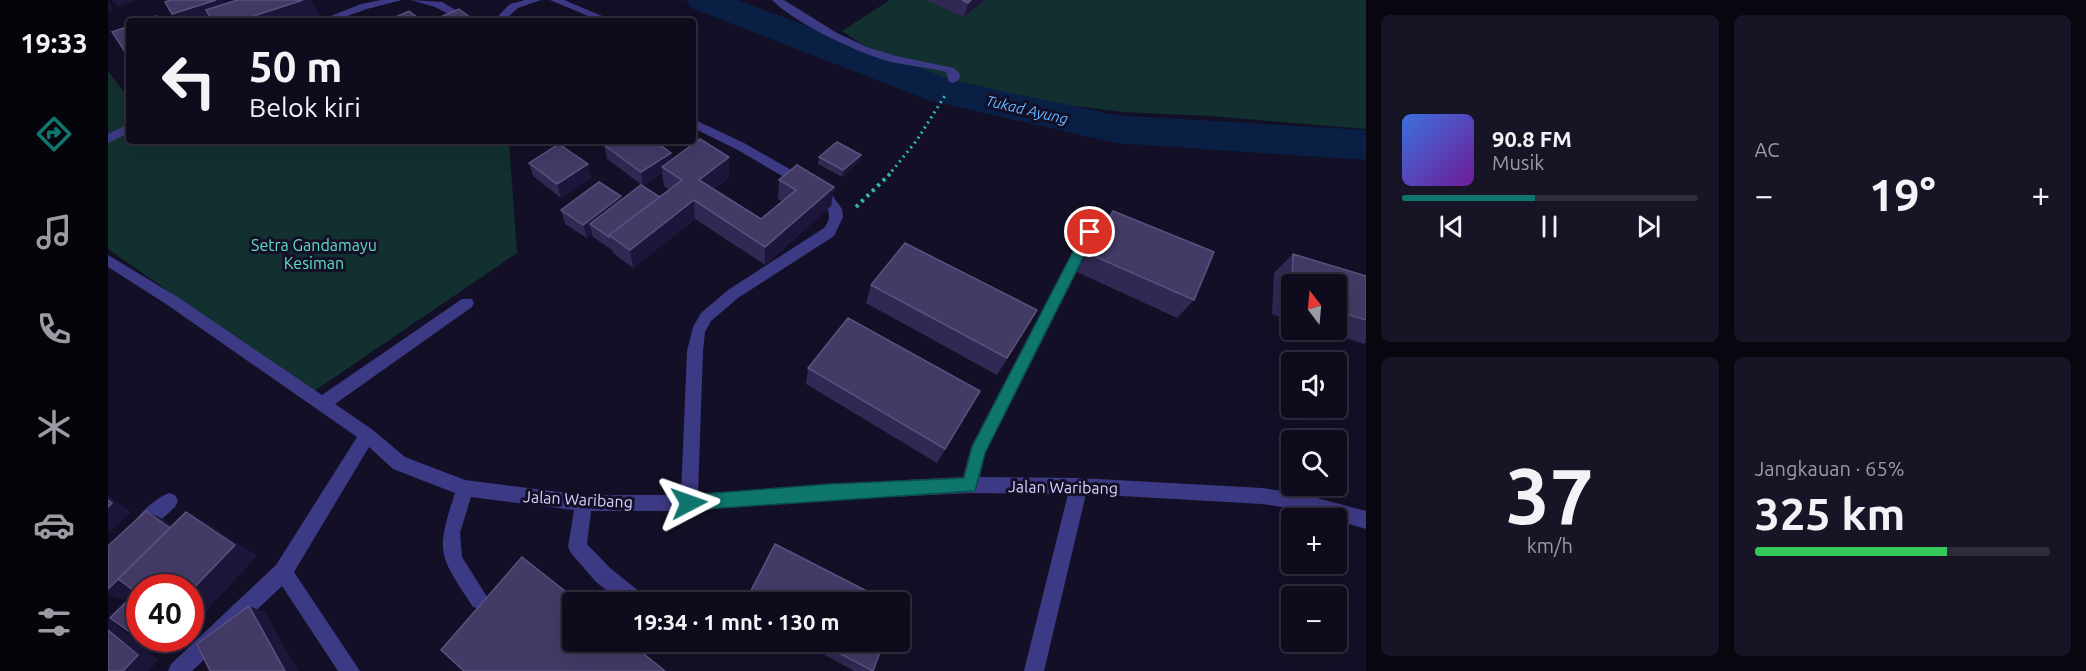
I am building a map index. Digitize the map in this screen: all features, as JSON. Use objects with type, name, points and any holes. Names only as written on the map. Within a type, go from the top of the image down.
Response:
[{"type":"street","points":[[331,18],[365,6],[398,0]]},
{"type":"street","points":[[416,0],[438,4],[464,18]]},
{"type":"street","points":[[505,18],[504,15],[509,9],[536,0]]},
{"type":"street","points":[[555,0],[601,18]]},
{"type":"street","points":[[777,0],[824,31],[866,50],[894,59],[950,70],[954,74],[953,80]]},
{"type":"street","points":[[689,503],[695,351],[698,332],[706,317],[733,294],[830,232],[836,223],[834,205],[825,195],[740,146],[696,124]]},
{"type":"street","points":[[108,139],[126,130]]},
{"type":"street","points":[[970,485],[977,452],[1090,232]]},
{"type":"street","name":"Jalan Waribang","points":[[108,260],[171,300],[323,404],[367,435],[399,463],[425,475],[465,488],[584,503],[689,503],[830,492],[970,485],[1077,494],[1215,492],[1302,502],[1366,520]]},
{"type":"street","points":[[323,404],[467,303]]},
{"type":"street","points":[[178,671],[283,572],[367,435]]},
{"type":"street","points":[[465,488],[451,532],[453,560],[480,600]]},
{"type":"street","points":[[1034,671],[1077,494]]},
{"type":"street","points":[[131,537],[169,501]]},
{"type":"street","points":[[584,503],[577,547],[603,574],[625,592]]},
{"type":"street","points":[[283,572],[350,671]]},
{"type":"path","points":[[836,223],[870,195],[899,165],[930,123],[953,80]]},
{"type":"green space","points":[[890,0],[1366,0],[1366,129],[1210,116],[1123,112],[1010,98],[940,78],[863,45],[842,31]]},
{"type":"green space","name":"Setra Gandamayu Kesiman","points":[[108,71],[126,95],[126,144],[509,144],[517,253],[313,392],[108,249]]},
{"type":"building","points":[[170,0],[216,0],[172,14],[165,2]]},
{"type":"building","points":[[237,0],[303,0],[248,18],[210,18],[206,10]]},
{"type":"building","points":[[459,9],[471,18],[438,18]]},
{"type":"building","points":[[409,11],[418,18],[394,18]]},
{"type":"building","points":[[126,27],[126,53],[112,32]]},
{"type":"building","points":[[700,139],[729,157],[699,180],[761,219],[796,190],[779,180],[797,165],[834,187],[765,247],[694,200],[630,250],[609,235],[682,180],[662,167]]},
{"type":"building","points":[[837,142],[861,155],[843,170],[819,157]]},
{"type":"building","points":[[559,144],[588,164],[557,184],[529,163]]},
{"type":"building","points":[[659,144],[671,153],[641,172],[604,145]]},
{"type":"building","points":[[599,182],[621,196],[583,225],[561,210]]},
{"type":"building","points":[[641,185],[660,197],[609,237],[590,224]]},
{"type":"building","points":[[1113,211],[1214,252],[1194,300],[1089,254]]},
{"type":"building","points":[[905,243],[1037,310],[1007,358],[871,285]]},
{"type":"building","points":[[1293,254],[1366,276],[1366,320],[1347,314],[1347,274],[1292,274]]},
{"type":"building","points":[[848,318],[980,391],[945,449],[808,368]]},
{"type":"building","points":[[146,511],[170,528],[108,589],[108,546]]},
{"type":"building","points":[[186,512],[235,545],[204,577],[204,574],[126,574],[126,585],[118,579]]},
{"type":"building","points":[[775,544],[869,592],[750,592]]},
{"type":"building","points":[[522,557],[566,592],[562,592],[562,652],[641,652],[665,671],[464,671],[441,650]]},
{"type":"building","points":[[126,602],[126,629],[110,618]]},
{"type":"building","points":[[249,606],[285,671],[210,671],[201,652],[204,652],[204,639]]},
{"type":"building","points":[[108,630],[126,645],[126,652],[134,652],[138,655],[123,671],[108,671]]},
{"type":"building","points":[[837,652],[880,652],[873,671]]},
{"type":"waterway","name":"Tukad Ayung","points":[[704,0],[942,91],[1115,129],[1366,145]]},
{"type":"route","points":[[689,503],[830,492],[970,485],[977,452],[1090,232]]}]
